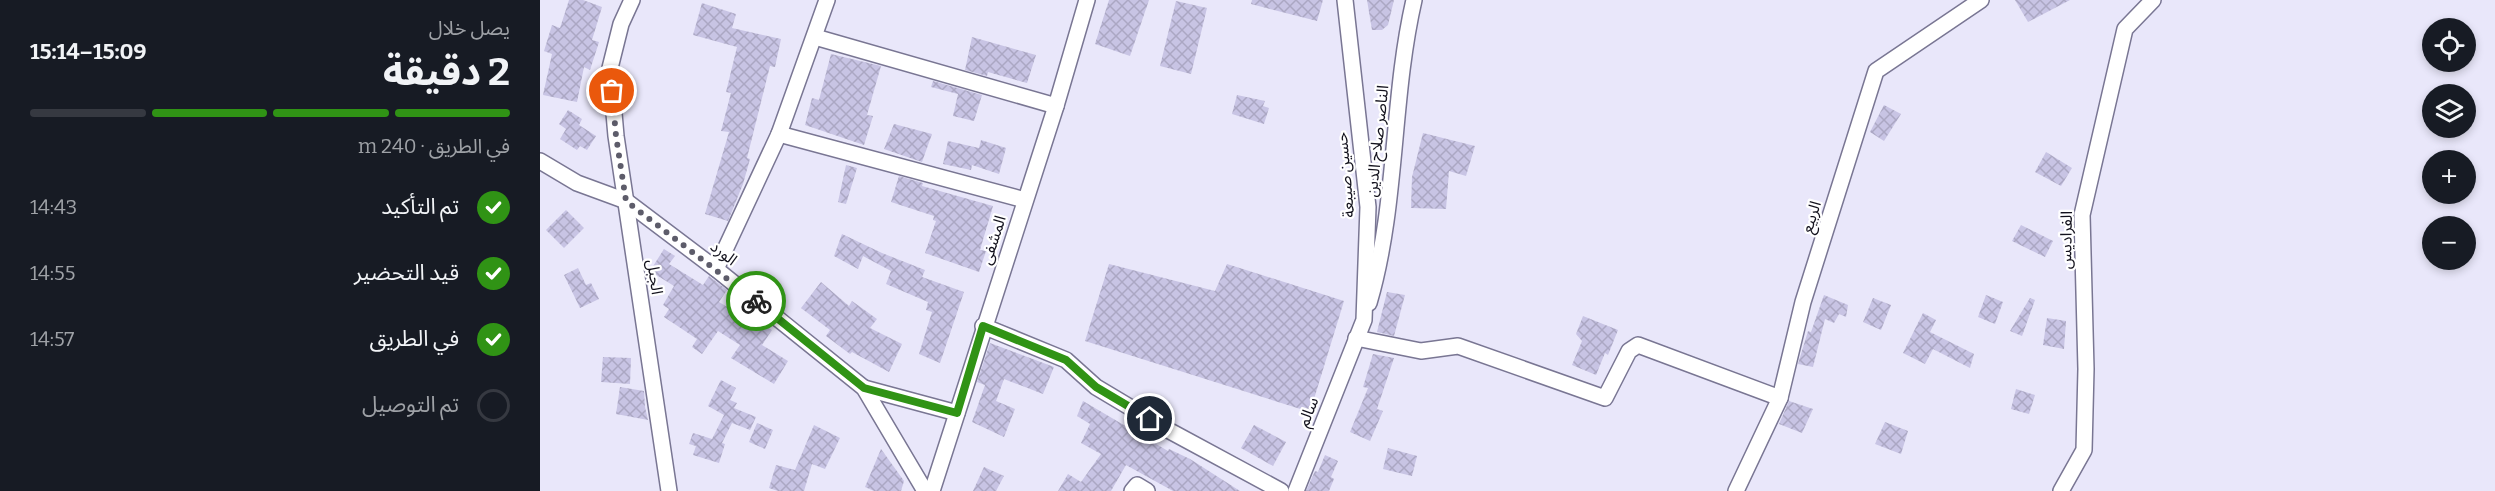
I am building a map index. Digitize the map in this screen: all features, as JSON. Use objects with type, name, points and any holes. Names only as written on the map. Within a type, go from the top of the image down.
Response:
[{"type":"street","name":"الجبل","points":[[632,0],[621,24],[610,69],[616,136],[669,491]]},
{"type":"street","points":[[716,269],[779,134],[827,0]]},
{"type":"street","name":"المشفى","points":[[932,491],[1088,0]]},
{"type":"street","name":"حسين صيبعة","points":[[1345,0],[1368,207],[1364,320],[1355,342]]},
{"type":"street","name":"الناصر صلاح الدين","points":[[1364,320],[1381,264],[1403,64],[1414,0]]},
{"type":"street","name":"الربيع","points":[[1737,491],[1780,398],[1803,302],[1876,71],[1981,0]]},
{"type":"street","name":"الفراديس","points":[[2061,491],[2084,450],[2086,369],[2082,215],[2125,29],[2153,0]]},
{"type":"street","points":[[815,37],[1056,105]]},
{"type":"street","points":[[779,134],[1024,200]]},
{"type":"street","name":"الورد","points":[[540,160],[577,183],[626,201],[716,269],[864,388],[925,491]]},
{"type":"street","points":[[983,326],[1066,360],[1096,387],[1168,430],[1281,491]]},
{"type":"street","points":[[1355,342],[1421,351],[1458,346],[1605,398],[1629,351],[1638,345],[1780,398]]},
{"type":"street","name":"سالم","points":[[1296,491],[1355,342]]},
{"type":"street","points":[[864,388],[957,413]]},
{"type":"street","points":[[1132,491],[1137,485],[1147,491]]},
{"type":"building","points":[[569,0],[583,0],[602,7],[592,40],[599,42],[590,70],[584,67],[577,102],[543,95],[552,54],[544,51],[552,25],[560,28]]},
{"type":"building","points":[[1109,0],[1149,0],[1130,56],[1095,44]]},
{"type":"building","points":[[1252,0],[1323,0],[1317,21],[1251,4]]},
{"type":"building","points":[[1367,0],[1394,0],[1388,25],[1382,30],[1372,30]]},
{"type":"building","points":[[2015,0],[2070,0],[2028,22]]},
{"type":"building","points":[[1176,1],[1207,8],[1191,74],[1160,66]]},
{"type":"building","points":[[702,3],[736,14],[732,28],[781,39],[775,67],[770,66],[747,158],[750,159],[743,184],[728,221],[705,214],[729,132],[721,131],[731,93],[726,92],[737,47],[693,35]]},
{"type":"building","points":[[972,37],[1036,55],[1027,83],[988,72],[987,76],[965,70]]},
{"type":"building","points":[[831,54],[881,66],[867,115],[873,116],[864,145],[805,125],[812,98],[819,100]]},
{"type":"building","points":[[933,81],[982,95],[974,121],[953,116],[958,94],[931,87]]},
{"type":"building","points":[[1237,95],[1265,101],[1263,106],[1269,108],[1264,124],[1232,114]]},
{"type":"building","points":[[1884,105],[1901,114],[1884,141],[1870,132]]},
{"type":"building","points":[[568,110],[582,119],[579,125],[596,136],[587,150],[580,146],[577,150],[560,139],[566,129],[559,124]]},
{"type":"building","points":[[894,124],[932,134],[922,162],[884,149]]},
{"type":"building","points":[[1423,133],[1475,146],[1466,176],[1449,171],[1446,209],[1411,208],[1412,177]]},
{"type":"building","points":[[981,140],[1006,148],[999,174],[972,165],[971,170],[943,164],[948,141],[979,148]]},
{"type":"building","points":[[2046,152],[2072,168],[2061,186],[2035,172]]},
{"type":"building","points":[[846,165],[857,168],[846,204],[838,202]]},
{"type":"building","points":[[899,176],[923,183],[922,186],[993,206],[980,250],[986,251],[979,272],[925,253],[936,221],[933,220],[934,216],[891,202]]},
{"type":"building","points":[[566,210],[584,228],[564,248],[546,230]]},
{"type":"building","points":[[2021,225],[2053,241],[2045,257],[2012,241]]},
{"type":"building","points":[[842,234],[925,270],[922,277],[964,292],[940,363],[919,354],[932,312],[926,310],[928,302],[886,284],[891,271],[863,256],[858,269],[834,256]]},
{"type":"building","points":[[664,249],[675,256],[669,264],[703,285],[709,276],[727,290],[719,302],[753,323],[755,320],[772,330],[762,345],[788,361],[774,384],[731,358],[740,345],[718,331],[702,354],[692,347],[697,339],[664,317],[669,309],[663,305],[674,286],[650,271]]},
{"type":"building","points":[[1109,264],[1215,291],[1227,264],[1344,301],[1310,412],[1085,341]]},
{"type":"building","points":[[578,268],[586,285],[591,283],[599,299],[580,308],[564,275]]},
{"type":"building","points":[[821,282],[849,306],[852,301],[877,319],[870,328],[902,344],[889,372],[852,352],[850,354],[826,336],[830,330],[801,308]]},
{"type":"building","points":[[1387,292],[1405,295],[1394,336],[1377,332]]},
{"type":"building","points":[[1824,295],[1848,305],[1846,317],[1839,314],[1834,323],[1825,319],[1813,367],[1798,364],[1808,331],[1811,332]]},
{"type":"building","points":[[1986,295],[2003,302],[1995,324],[1978,317]]},
{"type":"building","points":[[1873,298],[1891,305],[1881,330],[1863,322]]},
{"type":"building","points":[[2030,298],[2035,300],[2022,336],[2010,331]]},
{"type":"building","points":[[1923,313],[1936,320],[1930,332],[1974,354],[1970,368],[1933,349],[1925,364],[1903,353]]},
{"type":"building","points":[[1583,316],[1618,330],[1608,355],[1605,353],[1596,375],[1572,365],[1582,341],[1576,334]]},
{"type":"building","points":[[2047,318],[2066,321],[2064,349],[2043,345]]},
{"type":"building","points":[[990,343],[1054,367],[1043,394],[1004,379],[996,401],[1015,409],[1004,437],[972,422],[985,385],[977,382]]},
{"type":"building","points":[[1373,354],[1394,358],[1377,409],[1383,411],[1370,441],[1350,432],[1368,388],[1363,387]]},
{"type":"building","points":[[603,357],[631,358],[630,384],[601,382]]},
{"type":"building","points":[[721,380],[736,388],[730,400],[737,403],[734,408],[756,417],[750,430],[732,423],[722,443],[725,444],[719,463],[693,455],[696,446],[689,444],[693,433],[712,439],[724,415],[708,406]]},
{"type":"building","points":[[620,387],[644,391],[648,420],[616,414]]},
{"type":"building","points":[[2016,389],[2035,395],[2029,414],[2011,409]]},
{"type":"building","points":[[1083,401],[1168,451],[1169,449],[1190,459],[1240,491],[1173,491],[1126,465],[1111,491],[1058,491],[1068,474],[1081,482],[1101,454],[1081,443],[1090,424],[1077,416]]},
{"type":"building","points":[[1789,401],[1813,409],[1802,433],[1779,424]]},
{"type":"building","points":[[1885,422],[1908,431],[1901,454],[1875,444]]},
{"type":"building","points":[[757,423],[773,430],[765,449],[749,442]]},
{"type":"building","points":[[814,425],[840,438],[825,469],[812,464],[804,491],[778,491],[769,488],[776,465],[795,470]]},
{"type":"building","points":[[1254,425],[1286,442],[1273,466],[1241,448]]},
{"type":"building","points":[[1388,448],[1417,456],[1412,476],[1383,469]]},
{"type":"building","points":[[881,449],[904,481],[901,491],[874,491],[865,487]]},
{"type":"building","points":[[1325,455],[1338,461],[1331,477],[1334,479],[1329,491],[1306,491],[1315,471],[1318,472]]},
{"type":"building","points":[[984,467],[1004,476],[996,491],[973,491]]},
{"type":"way so far","points":[[612,91],[626,201],[756,301]]},
{"type":"route","points":[[756,301],[864,388],[957,413],[983,326],[1066,360],[1096,387],[1150,419]]}]
